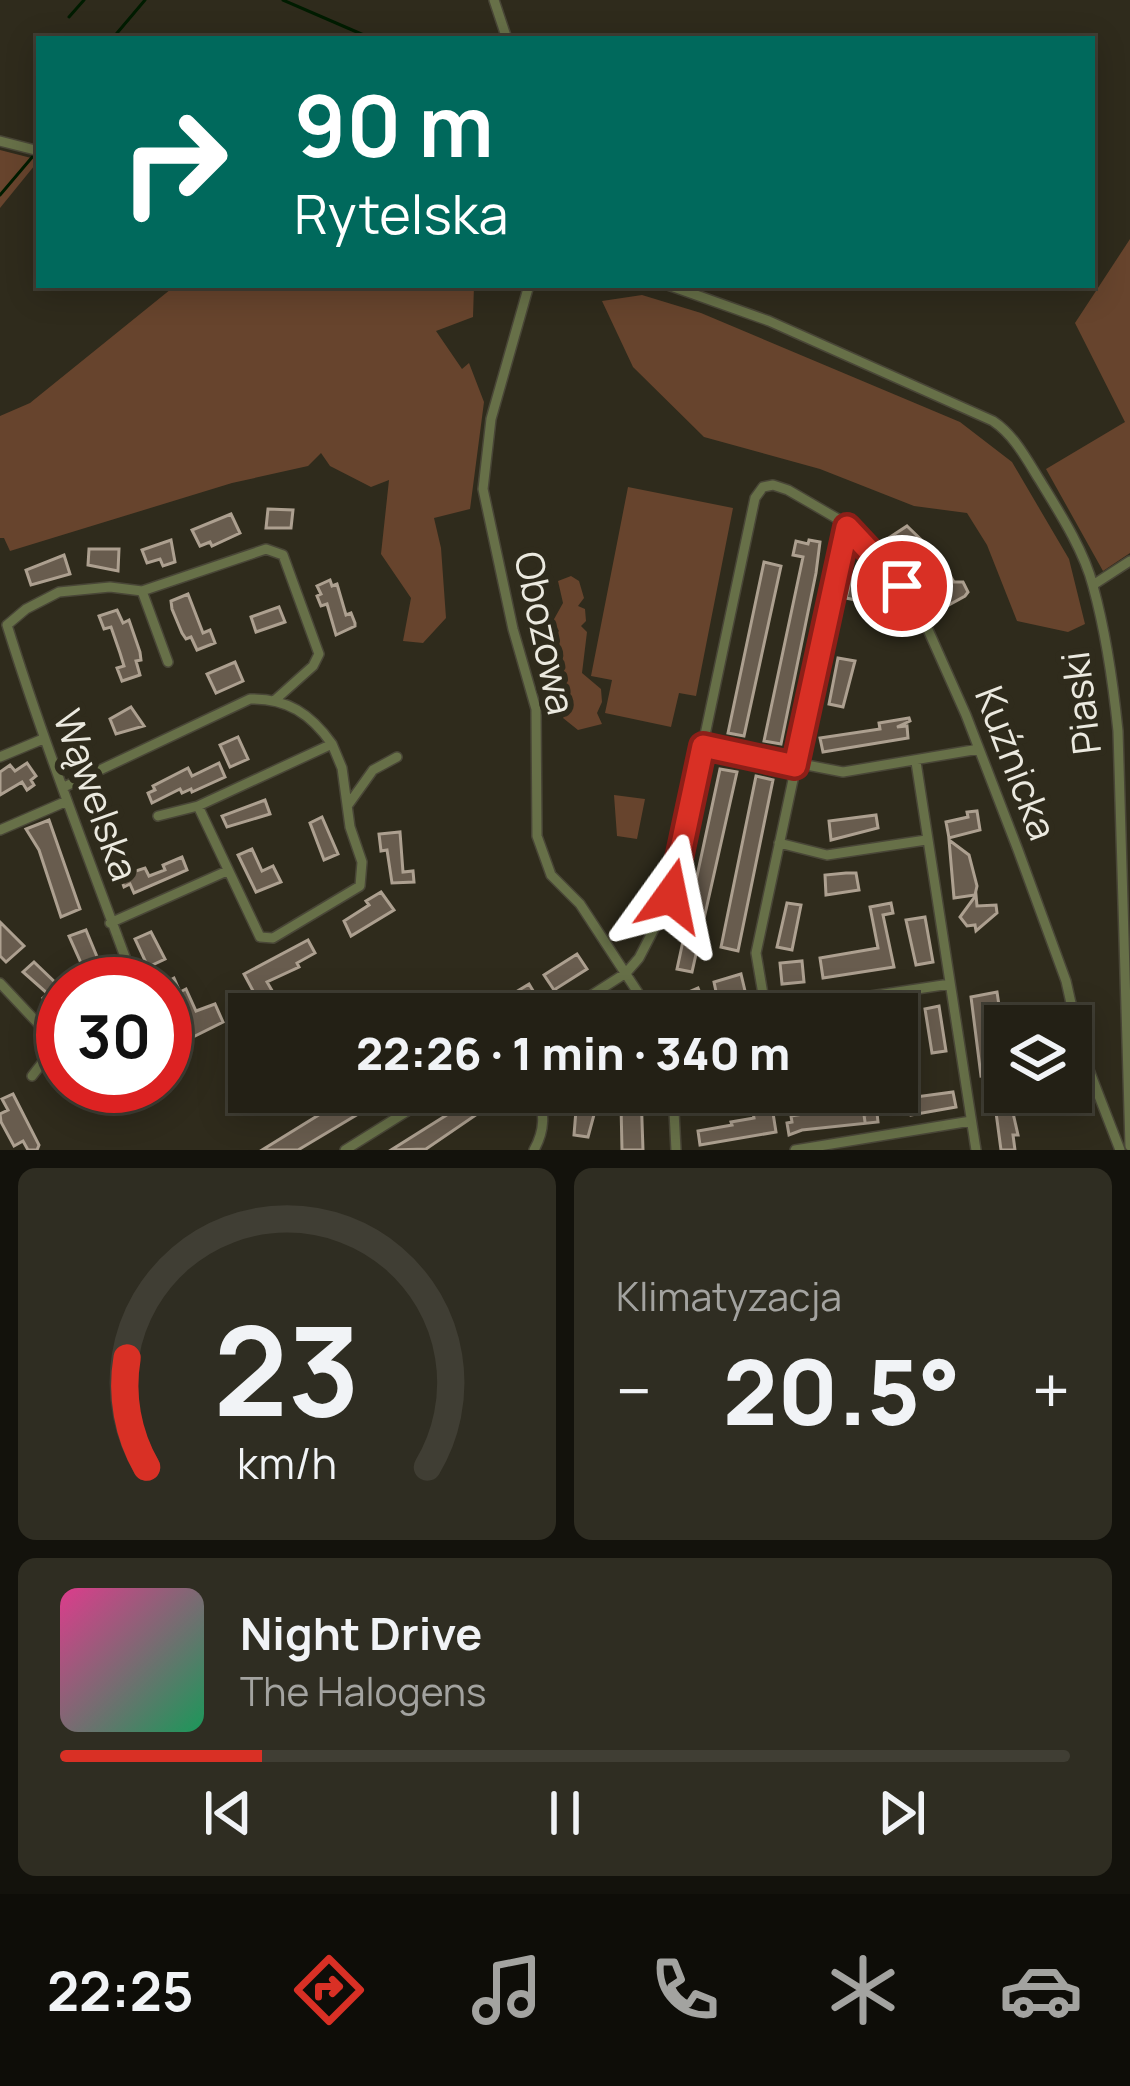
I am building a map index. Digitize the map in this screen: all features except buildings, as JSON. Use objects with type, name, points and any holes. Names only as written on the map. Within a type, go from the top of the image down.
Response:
[{"type":"street","points":[[494,0],[506,36]]},
{"type":"street","points":[[0,141],[36,150]]},
{"type":"street","name":"Obozowa","points":[[528,288],[490,419],[483,489],[513,629],[536,709],[536,823],[541,853],[551,874],[580,904],[639,993]]},
{"type":"street","name":"Piaski","points":[[677,288],[769,320],[1003,427],[1043,485],[1093,586],[1118,731],[1128,951],[1130,1146]]},
{"type":"street","name":"Kuźnicka","points":[[703,746],[755,498],[763,487],[773,485],[808,500],[847,527],[916,604],[979,749],[1066,982],[1082,1052],[1120,1150]]},
{"type":"street","points":[[761,993],[756,953],[847,527]]},
{"type":"street","points":[[3,625],[59,592],[110,587],[142,591],[266,549],[283,555],[320,654],[275,700]]},
{"type":"street","points":[[1093,586],[1130,561]]},
{"type":"street","points":[[142,591],[168,662]]},
{"type":"street","name":"Wąwelska","points":[[3,625],[124,957]]},
{"type":"street","points":[[64,787],[239,702],[275,700],[303,712],[332,744],[342,768],[363,875],[354,892],[265,939],[254,929],[198,806]]},
{"type":"street","points":[[0,757],[43,739]]},
{"type":"street","points":[[158,816],[198,806],[332,744]]},
{"type":"street","points":[[595,993],[626,973],[639,958],[671,896],[703,746],[843,772],[979,749]]},
{"type":"street","points":[[348,805],[373,770],[397,757]]},
{"type":"street","points":[[916,762],[976,1150]]},
{"type":"street","points":[[0,830],[68,801]]},
{"type":"street","points":[[779,843],[827,855],[926,840]]},
{"type":"street","points":[[110,923],[227,872]]},
{"type":"street","points":[[0,983],[36,1021]]},
{"type":"street","points":[[892,993],[950,984]]},
{"type":"street","points":[[32,1076],[36,1071]]},
{"type":"street","points":[[345,1150],[404,1113]]},
{"type":"street","points":[[534,1150],[542,1136],[543,1113]]},
{"type":"street","points":[[674,1113],[676,1150]]},
{"type":"street","points":[[795,1150],[842,1146],[971,1121]]},
{"type":"shaded area","points":[[0,150],[36,159],[36,164],[0,208]]},
{"type":"shaded area","points":[[1130,239],[1130,553],[1103,571],[1046,469],[1125,422],[1075,323]]},
{"type":"shaded area","points":[[172,288],[474,288],[473,317],[436,331],[462,369],[469,363],[484,402],[470,509],[434,518],[446,618],[423,643],[403,641],[411,598],[381,554],[389,480],[371,487],[330,466],[321,453],[308,466],[232,483],[10,551],[0,538],[0,416],[30,403]]},
{"type":"shaded area","points":[[642,295],[701,313],[960,422],[1012,462],[1069,559],[1085,624],[1068,632],[1017,621],[987,545],[967,513],[914,506],[820,469],[704,437],[633,367],[602,301]]},
{"type":"shaded area","points":[[628,487],[733,508],[696,696],[679,693],[671,727],[605,713],[612,680],[591,676]]},
{"type":"shaded area","points":[[571,576],[579,581],[584,598],[578,606],[585,609],[586,621],[581,626],[587,632],[582,673],[601,689],[602,702],[597,713],[602,724],[578,730],[563,718],[565,696],[551,661],[559,651],[554,636],[559,631],[553,621],[563,603],[558,581]]},
{"type":"shaded area","points":[[614,795],[645,799],[637,839],[617,836]]},
{"type":"waterway","points":[[69,17],[84,0]]},
{"type":"waterway","points":[[115,36],[145,0]]},
{"type":"waterway","points":[[283,0],[366,36]]},
{"type":"waterway","points":[[0,195],[34,155]]},
{"type":"route","points":[[671,896],[703,746],[795,766],[847,527],[902,586]]}]
